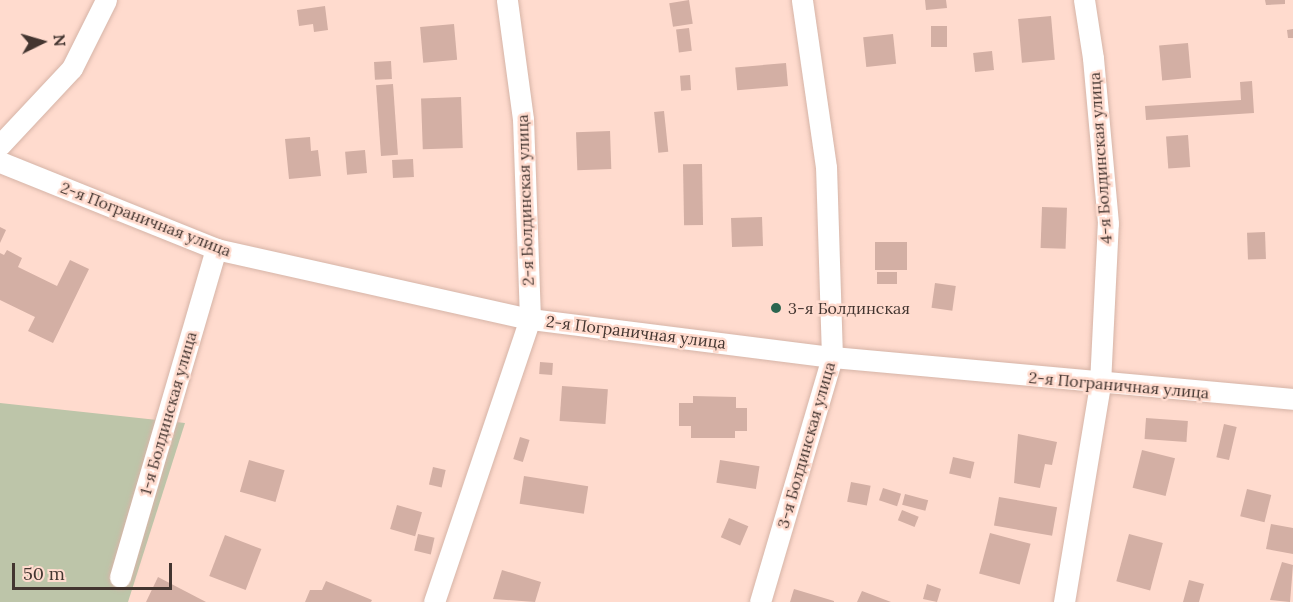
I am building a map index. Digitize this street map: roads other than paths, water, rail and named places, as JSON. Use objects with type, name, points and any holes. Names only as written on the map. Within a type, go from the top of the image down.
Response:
[{"type":"street","points":[[0,145],[72,68],[106,0]]},
{"type":"street","name":"2-я Болдинская улица","points":[[434,602],[530,319],[523,119],[507,0]]},
{"type":"street","name":"3-я Болдинская улица","points":[[760,602],[832,357],[826,168],[802,0]]},
{"type":"street","name":"4-я Болдинская улица","points":[[1064,602],[1100,384],[1108,223],[1084,0]]},
{"type":"street","name":"2-я Пограничная улица","points":[[0,162],[216,249],[530,319],[832,357],[1100,384],[1293,399]]},
{"type":"street","name":"1-я Болдинская улица","points":[[120,577],[216,249]]},
{"type":"place","name":"3-я Болдинская","points":[[776,308]]}]
